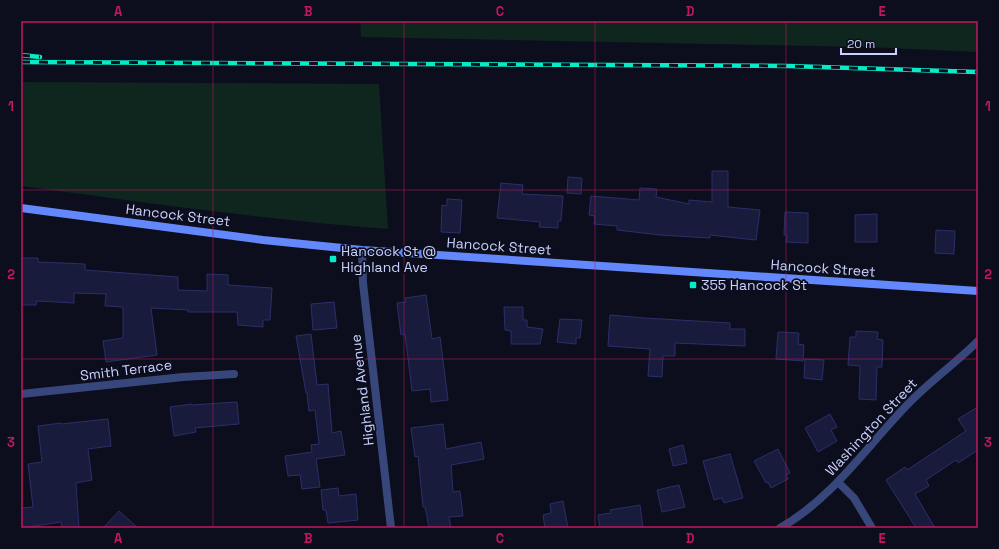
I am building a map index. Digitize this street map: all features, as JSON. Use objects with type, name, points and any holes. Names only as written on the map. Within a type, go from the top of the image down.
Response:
[{"type":"main road","name":"Hancock Street","points":[[21,208],[263,240],[362,250],[978,291]]},
{"type":"street","name":"Highland Avenue","points":[[362,250],[363,282],[392,528]]},
{"type":"street","name":"Washington Street","points":[[780,528],[818,500],[838,482],[913,399],[978,340]]},
{"type":"street","name":"Smith Terrace","points":[[21,394],[183,376],[234,374]]},
{"type":"street","points":[[838,482],[854,498],[872,528]]},
{"type":"green space","points":[[360,21],[978,21],[978,52],[868,47],[361,37]]},
{"type":"green space","points":[[21,82],[379,84],[388,229],[250,216],[21,186]]},
{"type":"building","points":[[712,171],[728,171],[728,207],[760,210],[756,240],[710,235],[710,238],[660,235],[617,230],[617,226],[594,224],[595,216],[589,215],[591,196],[639,200],[640,188],[657,189],[656,197],[689,204],[689,200],[712,202]]},
{"type":"building","points":[[568,177],[582,178],[581,194],[567,193]]},
{"type":"building","points":[[501,183],[523,185],[522,194],[563,196],[561,221],[558,221],[558,228],[539,227],[540,222],[497,218]]},
{"type":"building","points":[[447,199],[462,200],[460,233],[441,232],[442,205],[447,206]]},
{"type":"building","points":[[785,212],[808,213],[808,243],[786,242],[787,235],[784,235]]},
{"type":"building","points":[[877,214],[877,242],[855,242],[855,215]]},
{"type":"building","points":[[936,230],[955,231],[954,254],[935,253]]},
{"type":"building","points":[[21,258],[38,258],[38,262],[85,264],[85,270],[178,277],[178,290],[207,291],[207,274],[228,275],[228,285],[272,288],[270,320],[263,320],[263,327],[238,325],[237,312],[188,312],[188,310],[151,308],[157,355],[106,362],[103,341],[123,338],[123,307],[105,306],[106,294],[74,293],[74,303],[37,301],[36,305],[21,305]]},
{"type":"building","points":[[426,295],[432,339],[440,337],[448,400],[431,402],[430,389],[412,391],[405,334],[401,335],[397,303],[406,302],[405,298]]},
{"type":"building","points":[[334,302],[337,328],[313,330],[311,304]]},
{"type":"building","points":[[504,307],[523,307],[523,320],[527,320],[527,327],[543,329],[540,344],[511,344],[511,331],[505,330]]},
{"type":"building","points":[[610,315],[730,323],[730,329],[745,329],[745,346],[675,343],[675,356],[663,356],[662,377],[648,376],[650,349],[608,346]]},
{"type":"building","points":[[560,319],[582,320],[580,338],[576,338],[576,344],[557,342]]},
{"type":"building","points":[[856,331],[878,332],[877,339],[883,340],[882,367],[877,367],[876,400],[859,399],[860,366],[848,365],[850,337],[856,337]]},
{"type":"building","points":[[778,332],[799,333],[798,344],[804,345],[803,361],[776,359]]},
{"type":"building","points":[[311,334],[317,385],[328,384],[332,433],[341,431],[345,455],[316,459],[320,487],[302,489],[300,475],[288,476],[285,456],[312,452],[311,445],[319,444],[315,410],[309,411],[296,336]]},
{"type":"building","points":[[805,359],[824,360],[822,380],[804,378]]},
{"type":"building","points":[[237,402],[239,424],[195,428],[196,432],[174,436],[170,407],[192,404]]},
{"type":"building","points":[[978,407],[978,450],[958,463],[956,460],[926,480],[929,486],[915,494],[935,528],[916,528],[886,480],[905,467],[907,470],[966,431],[958,419]]},
{"type":"building","points":[[830,414],[837,427],[831,430],[837,441],[818,452],[805,428]]},
{"type":"building","points":[[108,419],[111,446],[88,449],[92,480],[76,483],[79,528],[62,528],[61,522],[21,528],[21,508],[33,507],[28,464],[42,462],[38,426]]},
{"type":"building","points":[[443,424],[446,449],[481,442],[484,459],[451,465],[453,492],[460,491],[463,516],[449,517],[451,528],[429,528],[425,507],[423,507],[418,456],[415,457],[411,428]]},
{"type":"building","points":[[683,445],[687,463],[673,466],[669,449]]},
{"type":"building","points":[[778,449],[790,473],[786,475],[788,479],[771,488],[768,482],[766,483],[754,461]]},
{"type":"building","points":[[730,454],[743,498],[724,503],[722,498],[714,500],[703,461]]},
{"type":"building","points":[[679,485],[685,507],[662,512],[657,490]]},
{"type":"building","points":[[338,488],[339,496],[356,494],[358,520],[328,523],[326,510],[323,510],[321,490]]},
{"type":"building","points":[[563,501],[568,528],[545,528],[543,515],[551,513],[550,504]]},
{"type":"building","points":[[640,505],[643,528],[600,528],[598,515],[611,513],[610,510]]},
{"type":"building","points":[[119,511],[138,528],[103,528]]},
{"type":"railway","points":[[21,55],[40,57]]},
{"type":"railway","points":[[21,62],[789,66],[978,72]]},
{"type":"place","name":"Hancock St @ Highland Ave","points":[[333,259]]},
{"type":"place","name":"355 Hancock St","points":[[693,285]]}]
